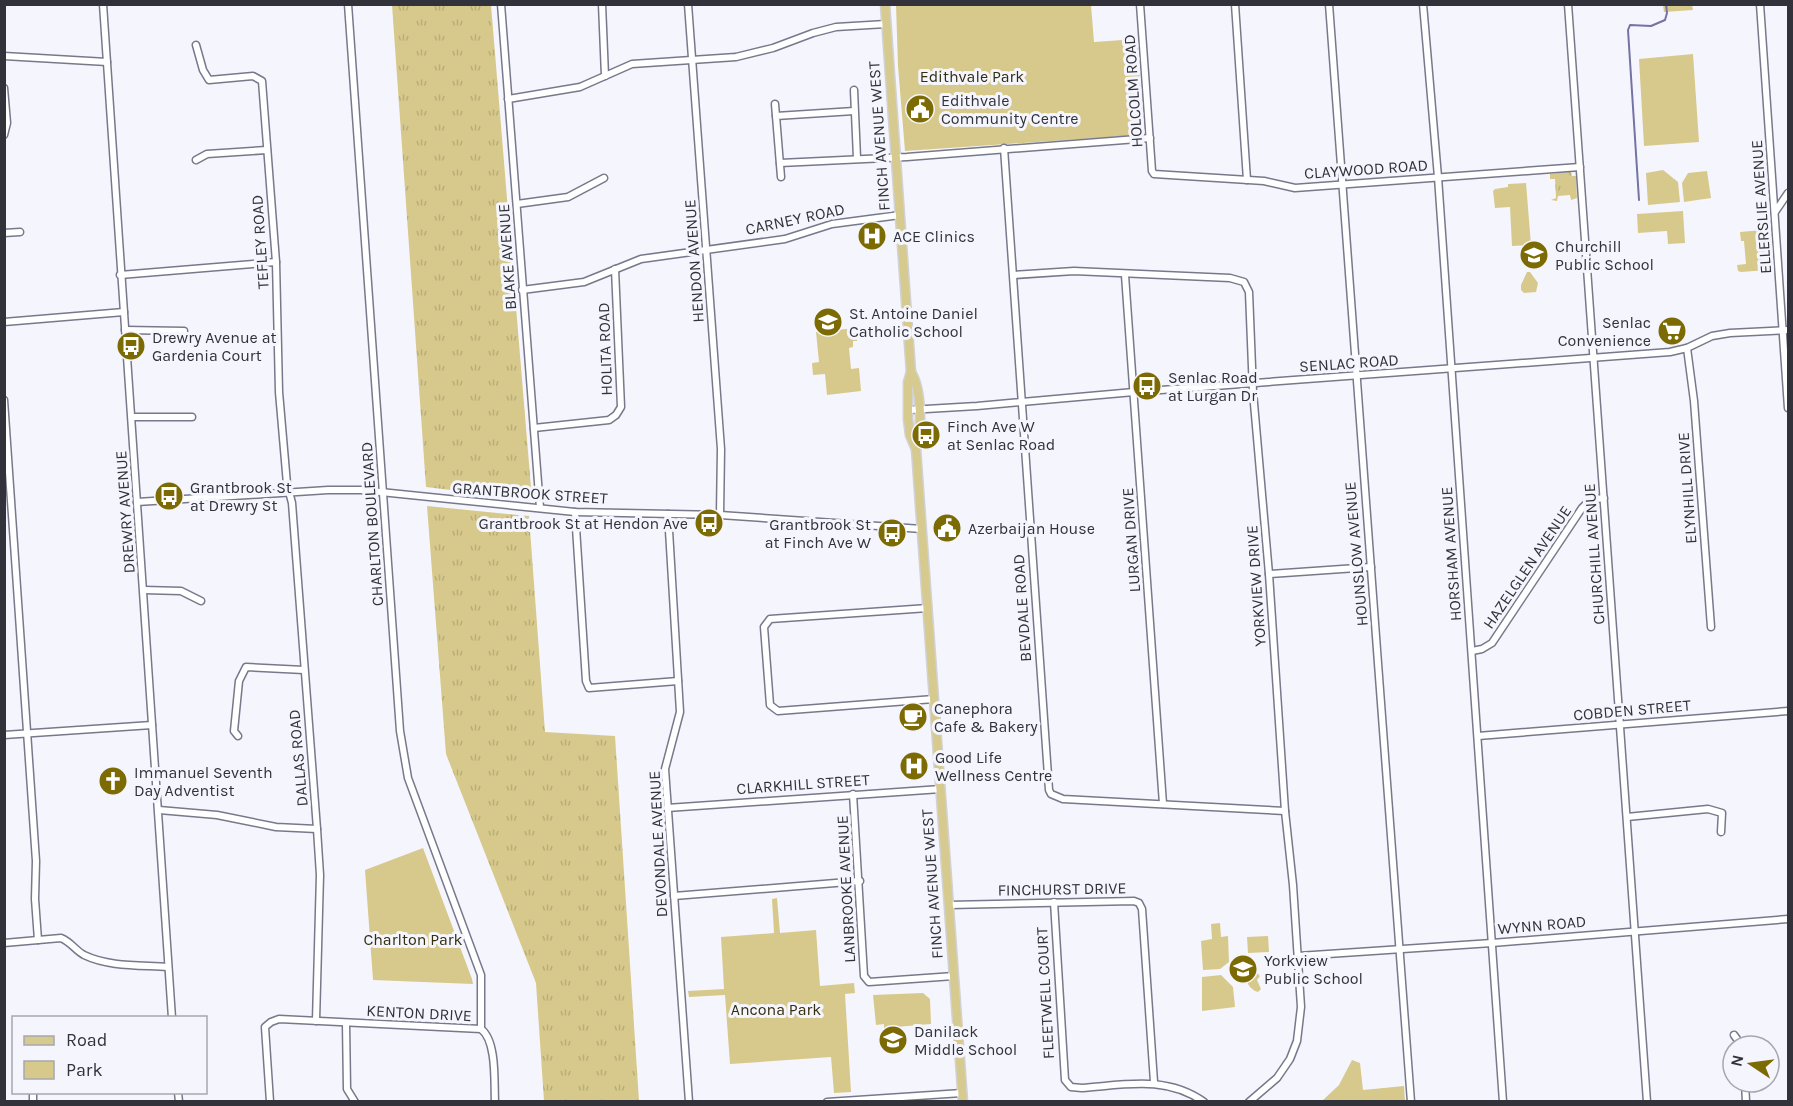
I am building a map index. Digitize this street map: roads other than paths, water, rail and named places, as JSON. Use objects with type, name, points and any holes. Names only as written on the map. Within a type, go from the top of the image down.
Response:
[{"type":"main road","name":"FINCH AVENUE WEST","points":[[885,4],[911,372],[908,382],[910,435],[916,449],[963,1097]]},
{"type":"main road","name":"FINCH AVENUE WEST","points":[[911,372],[917,381],[921,435],[916,449]]},
{"type":"street","name":"DREWRY AVENUE","points":[[103,4],[172,1016]]},
{"type":"street","name":"CHARLTON BOULEVARD","points":[[348,4],[400,731],[406,769],[481,975],[481,1029]]},
{"type":"street","name":"BLAKE AVENUE","points":[[501,4],[540,508]]},
{"type":"street","points":[[602,4],[606,76]]},
{"type":"street","name":"HENDON AVENUE","points":[[688,4],[721,449],[720,515]]},
{"type":"street","name":"HOLCOLM ROAD","points":[[1140,4],[1154,174]]},
{"type":"street","points":[[1235,4],[1247,180]]},
{"type":"street","name":"HOUNSLOW AVENUE","points":[[1329,4],[1355,376],[1411,1101]]},
{"type":"street","name":"HORSHAM AVENUE","points":[[1423,4],[1438,177],[1503,1101]]},
{"type":"street","name":"CHURCHILL AVENUE","points":[[1568,4],[1647,1101]]},
{"type":"street","name":"ELLERSLIE AVENUE","points":[[1760,4],[1786,331],[1788,408]]},
{"type":"street","points":[[508,99],[580,87],[632,64],[736,57],[773,48],[836,27],[886,24]]},
{"type":"street","name":"TEFLEY ROAD","points":[[196,45],[203,70],[209,80],[253,76],[262,81],[276,262],[279,393],[287,484],[290,494]]},
{"type":"street","points":[[4,56],[107,62]]},
{"type":"street","points":[[4,88],[7,123],[4,135]]},
{"type":"street","points":[[854,90],[857,159]]},
{"type":"street","points":[[775,104],[781,177]]},
{"type":"street","points":[[776,116],[855,111]]},
{"type":"street","points":[[780,163],[896,157],[1150,138]]},
{"type":"street","name":"BEVDALE ROAD","points":[[1004,148],[1048,790],[1051,794],[1063,799],[1285,811]]},
{"type":"street","points":[[196,160],[207,154],[267,150]]},
{"type":"street","name":"CLAYWOOD ROAD","points":[[1154,174],[1264,181],[1295,188],[1580,167]]},
{"type":"street","points":[[517,204],[568,196],[604,178]]},
{"type":"street","points":[[1775,212],[1788,193]]},
{"type":"street","name":"CARNEY ROAD","points":[[522,290],[584,282],[641,259],[785,239],[832,224],[900,215]]},
{"type":"street","points":[[4,233],[20,232]]},
{"type":"street","points":[[120,275],[276,262]]},
{"type":"street","name":"HOLITA ROAD","points":[[534,428],[609,420],[621,407],[615,269]]},
{"type":"street","name":"YORKVIEW DRIVE","points":[[1014,275],[1074,271],[1230,278],[1244,282],[1249,292],[1253,383],[1301,1007],[1297,1041],[1290,1059],[1277,1078],[1249,1101]]},
{"type":"street","name":"LURGAN DRIVE","points":[[1125,275],[1163,804]]},
{"type":"street","points":[[4,322],[124,312]]},
{"type":"street","points":[[125,330],[184,331]]},
{"type":"street","name":"SENLAC ROAD","points":[[909,410],[1670,352],[1687,348],[1712,336],[1786,331]]},
{"type":"street","name":"ELYNHILL DRIVE","points":[[1687,348],[1691,364],[1711,627]]},
{"type":"street","points":[[4,400],[36,861],[35,899],[38,940]]},
{"type":"street","points":[[132,417],[192,417]]},
{"type":"street","name":"GRANTBROOK STREET","points":[[137,502],[361,490],[575,512],[720,515],[922,529]]},
{"type":"street","name":"DALLAS ROAD","points":[[290,494],[320,875],[316,1021]]},
{"type":"street","name":"HAZELGLEN AVENUE","points":[[1472,651],[1492,644],[1582,508],[1590,500],[1604,498]]},
{"type":"street","points":[[575,512],[586,681],[589,688],[678,681]]},
{"type":"street","name":"DEVONDALE AVENUE","points":[[668,514],[680,712],[665,769],[688,1101]]},
{"type":"street","points":[[1269,574],[1371,567]]},
{"type":"street","points":[[144,590],[184,591],[201,601]]},
{"type":"street","points":[[928,608],[770,619],[764,627],[770,705],[778,711],[934,699]]},
{"type":"street","points":[[238,736],[234,731],[239,681],[246,667],[304,670]]},
{"type":"street","name":"COBDEN STREET","points":[[1478,736],[1788,711]]},
{"type":"street","points":[[4,735],[152,725]]},
{"type":"street","name":"CLARKHILL STREET","points":[[667,808],[941,789]]},
{"type":"street","name":"LANBROOKE AVENUE","points":[[854,794],[864,976],[869,982],[954,976]]},
{"type":"street","points":[[159,810],[217,815],[276,827],[317,829]]},
{"type":"street","points":[[1627,817],[1717,810],[1722,813],[1721,832]]},
{"type":"street","points":[[674,896],[860,881]]},
{"type":"street","name":"FINCHURST DRIVE","points":[[949,905],[1134,901],[1139,903],[1142,909],[1154,1082]]},
{"type":"street","name":"FLEETWELL COURT","points":[[1054,902],[1065,1080],[1071,1087],[1082,1088],[1154,1082],[1180,1089],[1204,1101]]},
{"type":"street","name":"WYNN ROAD","points":[[1298,956],[1788,919]]},
{"type":"street","points":[[4,943],[61,938],[69,942],[81,954],[113,964],[168,967]]},
{"type":"street","name":"KENTON DRIVE","points":[[270,1101],[265,1027],[279,1019],[481,1029],[491,1043],[495,1101]]},
{"type":"street","points":[[346,1023],[347,1089],[355,1101]]},
{"type":"street","points":[[826,1101],[963,1097]]},
{"type":"waterway","points":[[1639,200],[1628,30],[1630,25],[1651,26],[1665,20],[1666,4]]},
{"type":"place","name":"Edithvale Community Centre","points":[[920,109]]},
{"type":"place","name":"ACE Clinics","points":[[872,236]]},
{"type":"place","name":"Churchill Public School","points":[[1534,255]]},
{"type":"place","name":"St. Antoine Daniel Catholic School","points":[[828,322]]},
{"type":"place","name":"Senlac Convenience","points":[[1672,331]]},
{"type":"place","name":"Drewry Avenue at Gardenia Court","points":[[131,346]]},
{"type":"place","name":"Senlac Road at Lurgan Dr","points":[[1147,386]]},
{"type":"place","name":"Finch Ave W at Senlac Road","points":[[926,435]]},
{"type":"place","name":"Grantbrook St at Drewry St","points":[[169,496]]},
{"type":"place","name":"Grantbrook St at Hendon Ave","points":[[709,523]]},
{"type":"place","name":"Azerbaijan House","points":[[947,528]]},
{"type":"place","name":"Grantbrook St at Finch Ave W","points":[[892,533]]},
{"type":"place","name":"Canephora Cafe & Bakery","points":[[913,717]]},
{"type":"place","name":"Good Life Wellness Centre","points":[[914,766]]},
{"type":"place","name":"Immanuel Seventh Day Adventist","points":[[113,781]]},
{"type":"place","name":"Yorkview Public School","points":[[1243,969]]},
{"type":"place","name":"Danilack Middle School","points":[[893,1040]]},
{"type":"park label","name":"Edithvale Park","points":[[972,76]]},
{"type":"park label","name":"Charlton Park","points":[[413,939]]},
{"type":"park label","name":"Ancona Park","points":[[776,1009]]}]
